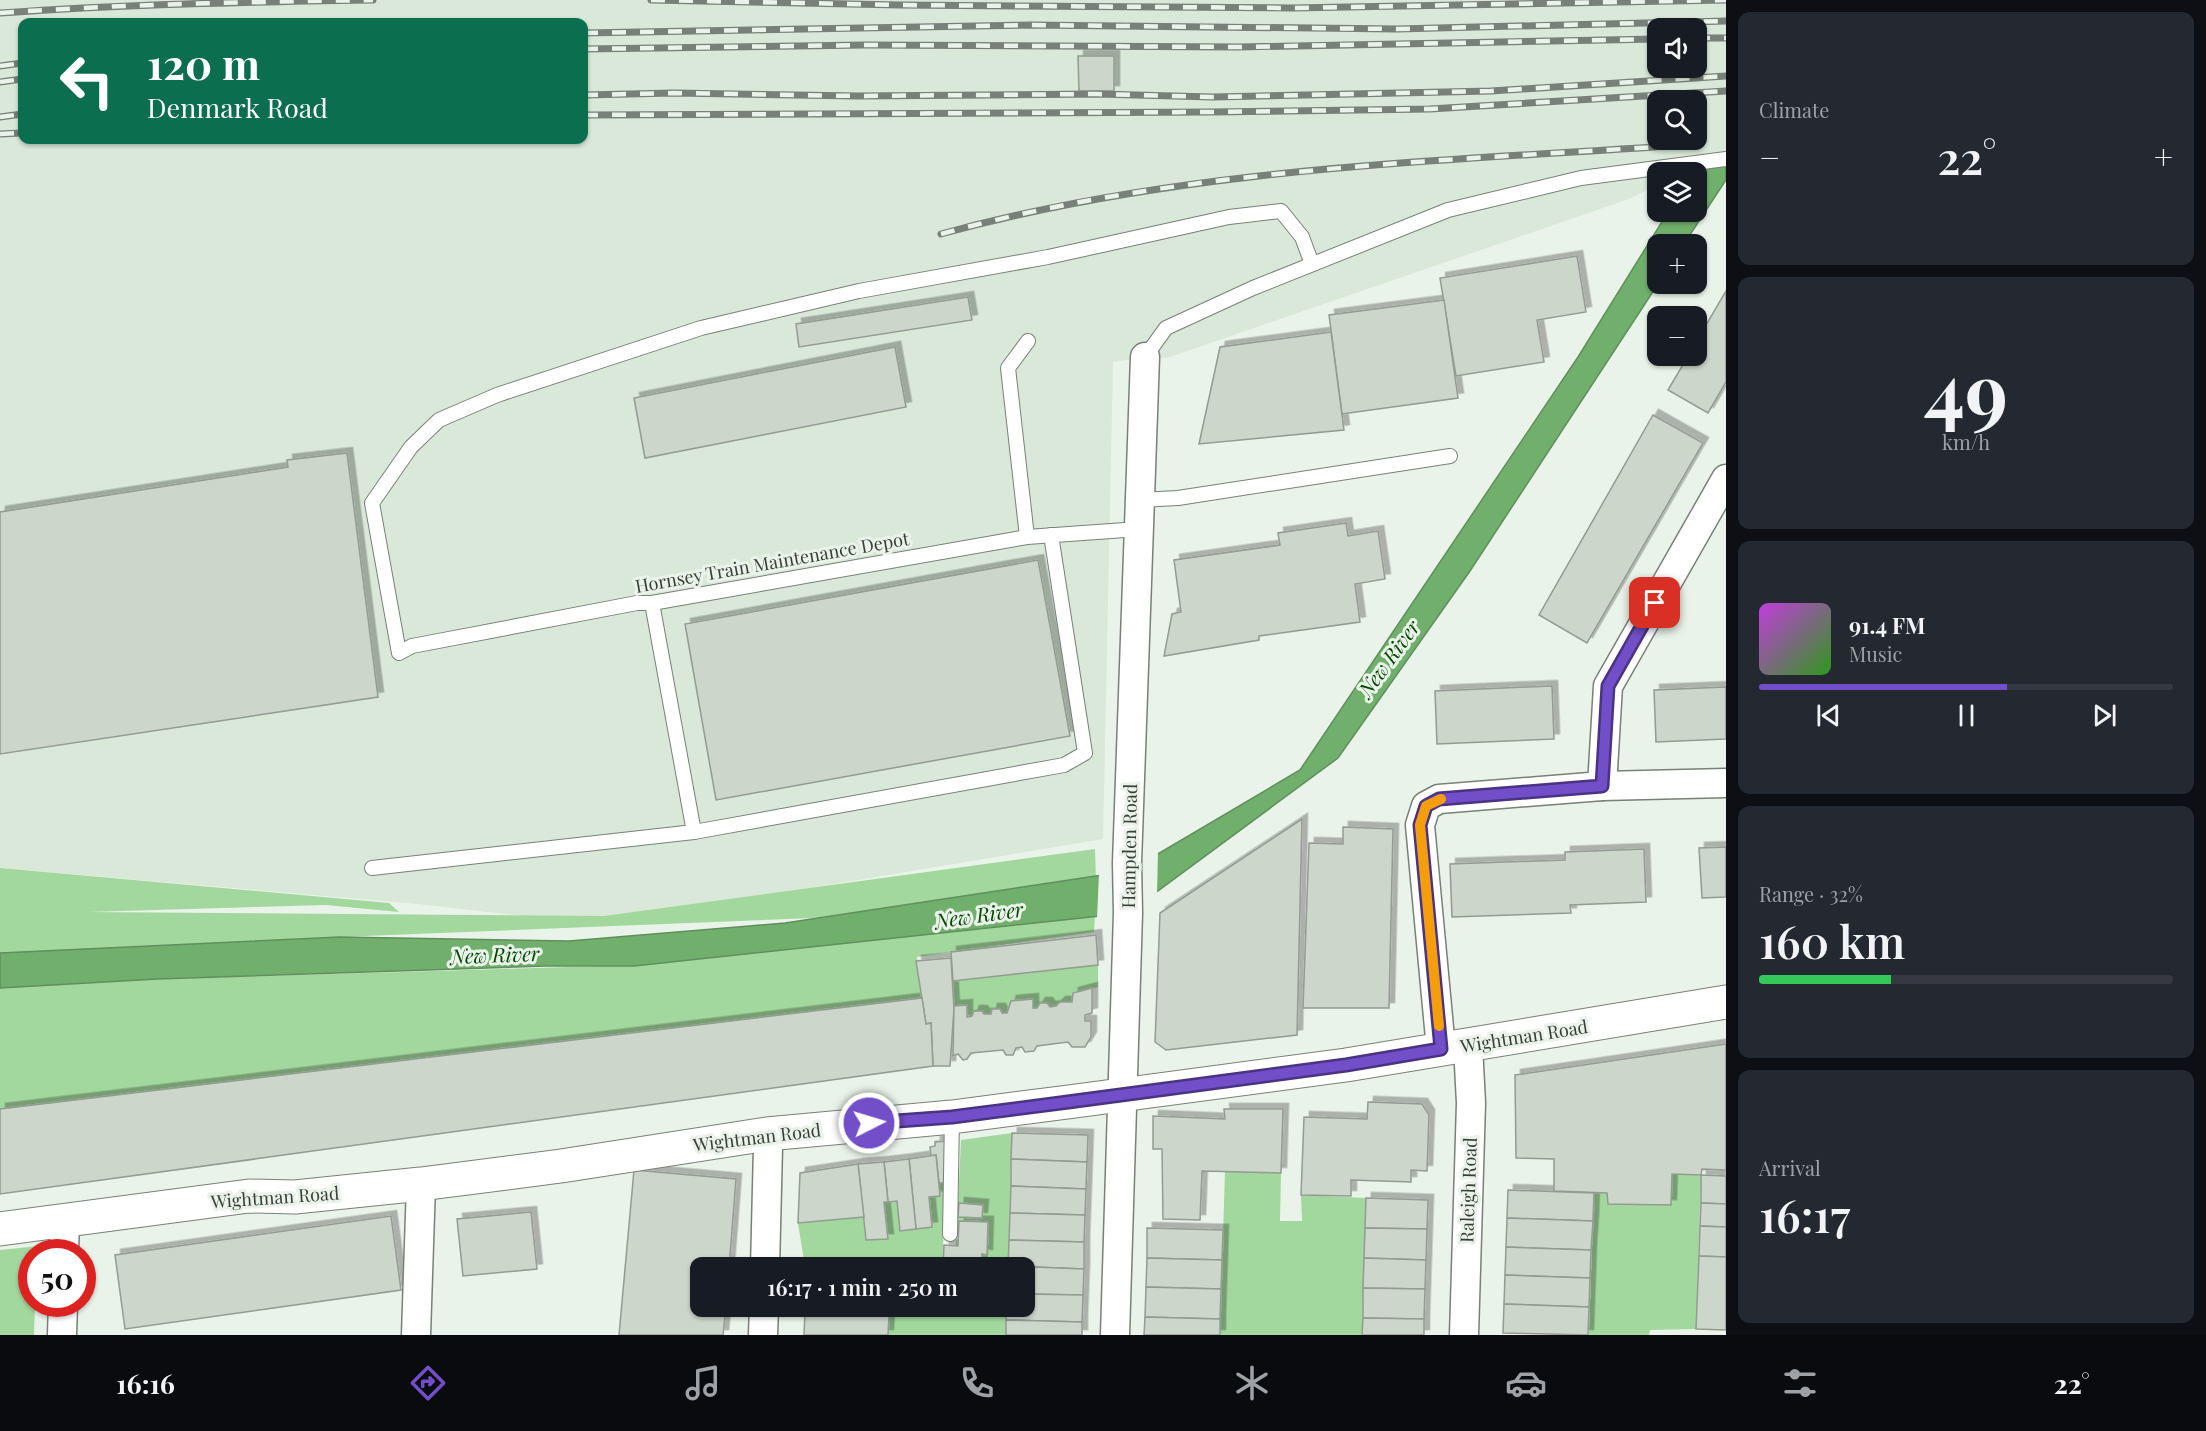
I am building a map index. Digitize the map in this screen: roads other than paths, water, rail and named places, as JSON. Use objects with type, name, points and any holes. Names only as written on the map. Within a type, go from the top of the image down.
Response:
[{"type":"main road","name":"Wightman Road","points":[[0,1229],[249,1196],[295,1197],[421,1184],[561,1166],[767,1134],[952,1117],[1122,1095],[1346,1065],[1726,1002]]},
{"type":"street","name":"Hampden Road","points":[[1115,1335],[1128,852],[1145,357]]},
{"type":"street","points":[[1602,786],[1608,686],[1726,478]]},
{"type":"street","name":"Raleigh Road","points":[[1464,1335],[1471,1103],[1455,1047],[1420,825],[1426,806],[1439,799],[1602,786],[1726,783]]},
{"type":"street","points":[[765,1257],[767,1134]]},
{"type":"street","points":[[416,1335],[421,1184]]},
{"type":"street","points":[[64,1239],[65,1220]]},
{"type":"street","points":[[62,1335],[63,1317]]},
{"type":"street","points":[[764,1317],[764,1335]]},
{"type":"lane","points":[[1145,357],[1166,328],[1253,288],[1448,210],[1581,178],[1726,159]]},
{"type":"lane","name":"Hornsey Train Maintenance Depot","points":[[1139,529],[1027,537],[652,603],[637,603],[412,645],[399,653],[372,503],[411,447],[439,420],[497,395],[701,328],[859,291],[1048,257],[1229,217],[1281,211],[1302,237],[1312,264]]},
{"type":"lane","points":[[1027,537],[1008,368],[1028,341]]},
{"type":"lane","points":[[1139,500],[1178,498],[1450,456]]},
{"type":"lane","points":[[372,868],[694,832],[1064,765],[1085,753],[1051,535]]},
{"type":"lane","points":[[652,603],[694,832]]},
{"type":"lane","points":[[950,1234],[952,1117]]},
{"type":"water","points":[[1726,159],[1726,180],[1707,209],[1707,162],[1699,162]]},
{"type":"water","points":[[1662,222],[1698,222],[1691,234],[1654,234]]},
{"type":"water","name":"New River","points":[[1647,246],[1647,294],[1651,294],[1470,571],[1338,758],[1128,913],[634,966],[545,966],[157,979],[0,988],[0,953],[340,937],[569,941],[785,923],[1129,871],[1300,770],[1578,357]]},
{"type":"railway","points":[[0,13],[140,5],[373,0]]},
{"type":"railway","points":[[651,0],[900,5],[1293,8],[1726,0]]},
{"type":"railway","points":[[588,33],[1031,25],[1397,29],[1726,21]]},
{"type":"railway","points":[[1707,38],[1726,38]]},
{"type":"railway","points":[[588,49],[865,45],[1238,47],[1647,39]]},
{"type":"railway","points":[[0,66],[18,64]]},
{"type":"railway","points":[[588,95],[1097,94],[1213,97],[1491,91],[1726,76]]},
{"type":"railway","points":[[0,82],[18,80]]},
{"type":"railway","points":[[588,115],[1430,109],[1726,91]]},
{"type":"railway","points":[[0,117],[18,115]]},
{"type":"railway","points":[[0,134],[18,133]]},
{"type":"railway","points":[[941,234],[1028,213],[1206,182],[1385,164],[1647,147]]}]
